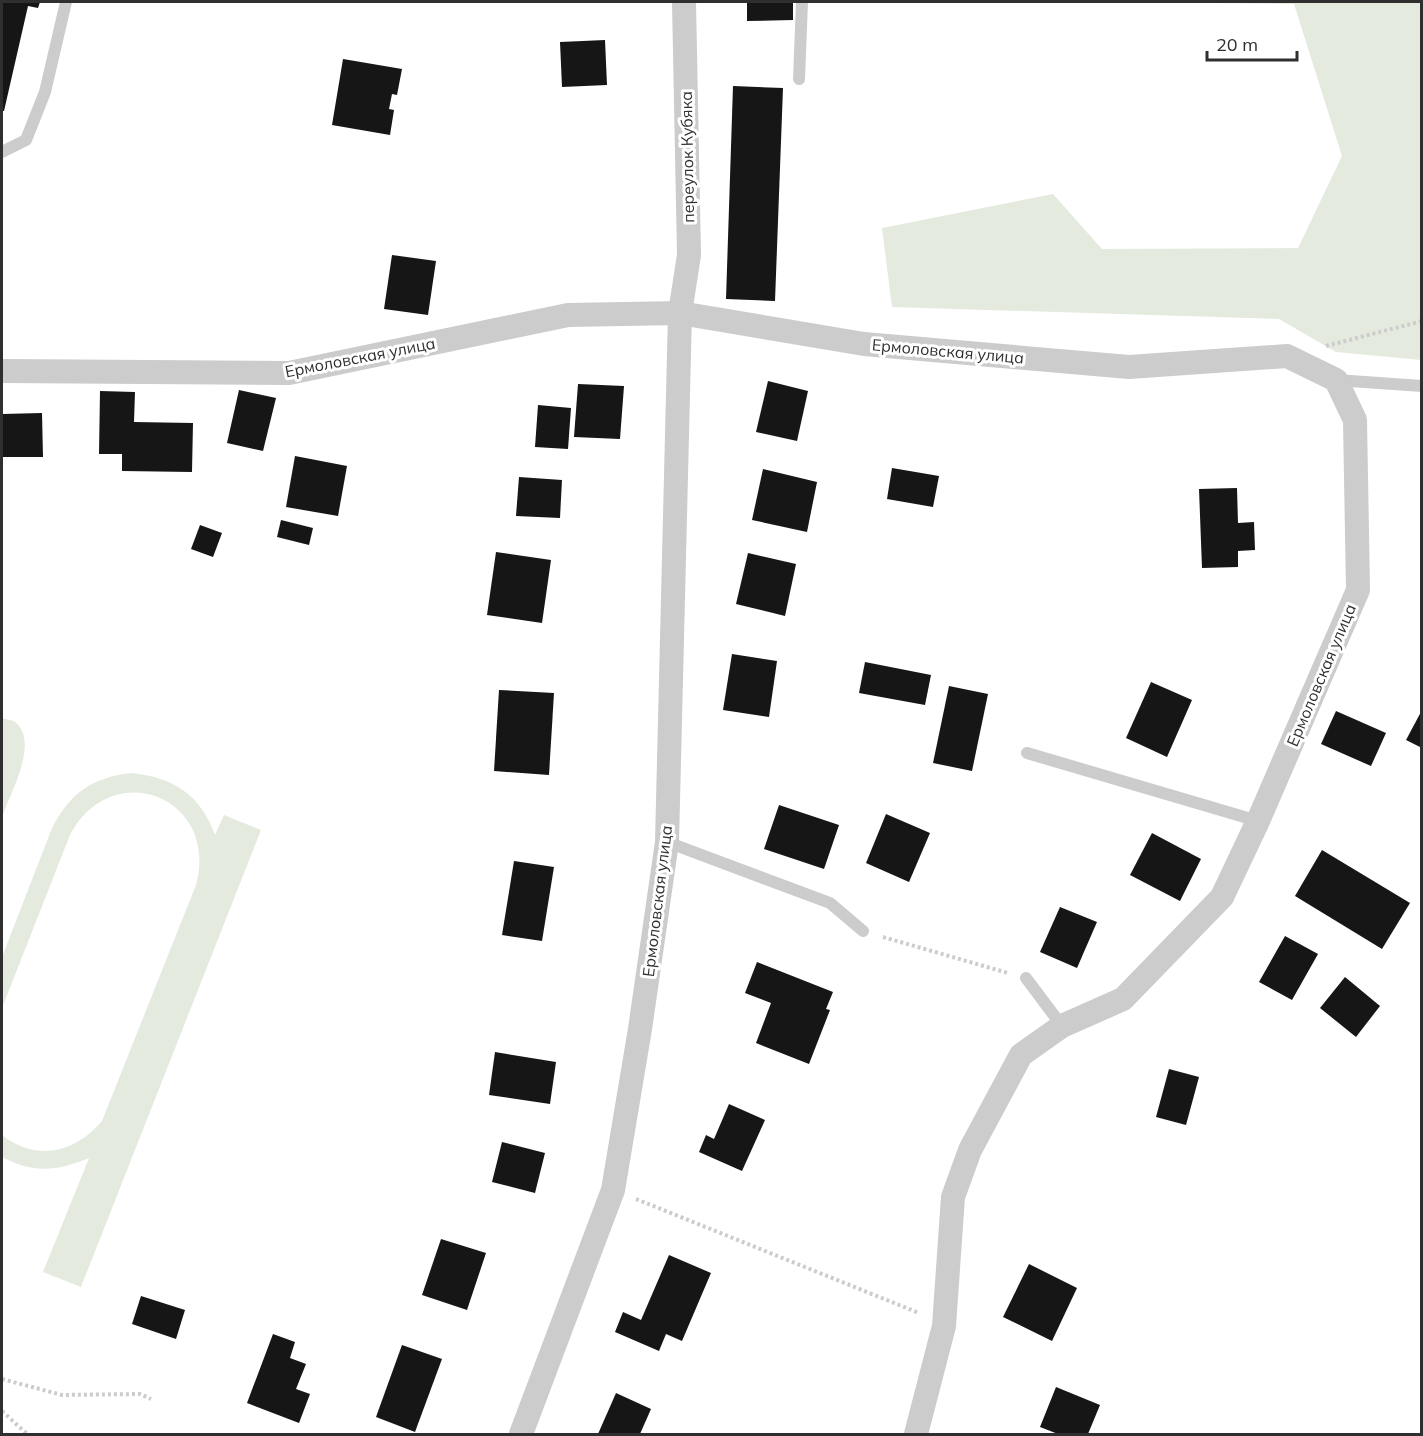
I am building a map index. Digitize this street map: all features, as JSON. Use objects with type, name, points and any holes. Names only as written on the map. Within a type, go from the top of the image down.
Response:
[{"type":"street","name":"переулок Кубяка","points":[[680,313],[689,255],[684,2]]},
{"type":"street","name":"Ермоловская улица","points":[[2,371],[289,373],[568,315],[680,313],[864,344],[1129,367],[1287,356]]},
{"type":"street","name":"Ермоловская улица","points":[[521,1434],[613,1190],[640,1029],[667,842],[680,313]]},
{"type":"street","points":[[1287,356],[1336,380]]},
{"type":"street","name":"Ермоловская улица","points":[[916,1434],[944,1326],[953,1197],[970,1150],[1021,1055],[1062,1026],[1124,999],[1222,897],[1258,821],[1358,590],[1355,420],[1336,380]]},
{"type":"lane","points":[[2,153],[26,140],[45,92],[66,2]]},
{"type":"lane","points":[[799,79],[802,2]]},
{"type":"lane","points":[[1336,380],[1422,386]]},
{"type":"lane","points":[[1027,753],[1258,821]]},
{"type":"lane","points":[[667,842],[830,903],[863,931]]},
{"type":"lane","points":[[1026,978],[1062,1026]]},
{"type":"path","points":[[1287,356],[1422,321]]},
{"type":"path","points":[[863,931],[1026,978]]},
{"type":"path","points":[[613,1190],[910,1309],[944,1326]]},
{"type":"path","points":[[2,1379],[62,1395],[140,1394],[151,1399]]},
{"type":"path","points":[[2,1411],[27,1434]]},
{"type":"shaded area","points":[[1143,2],[1421,2],[1421,360],[1336,352],[1279,319],[892,307],[882,228],[1053,194],[1102,249],[1298,248],[1342,156],[1294,4]]},
{"type":"shaded area","points":[[2,718],[15,722],[22,731],[25,742],[21,768],[2,817]]},
{"type":"shaded area","points":[[131,773],[160,779],[184,790],[202,809],[215,835],[224,815],[261,830],[81,1287],[43,1272],[89,1158],[56,1168],[25,1166],[2,1157],[2,1135],[28,1149],[55,1150],[80,1140],[102,1121],[196,885],[199,854],[192,829],[178,809],[158,797],[135,792],[111,797],[88,811],[70,835],[2,1008],[2,957],[52,828],[59,816],[75,796],[94,783]]},
{"type":"building","points":[[2,2],[40,2],[38,8],[28,6],[4,111],[2,111]]},
{"type":"building","points":[[747,2],[793,2],[793,20],[747,21]]},
{"type":"building","points":[[605,40],[607,85],[562,87],[560,42]]},
{"type":"building","points":[[343,59],[402,69],[397,95],[392,94],[389,109],[394,110],[390,135],[332,125]]},
{"type":"building","points":[[733,86],[783,88],[775,301],[726,299]]},
{"type":"building","points":[[392,255],[436,261],[428,315],[384,309]]},
{"type":"building","points":[[768,381],[808,391],[797,441],[756,432]]},
{"type":"building","points":[[578,384],[624,386],[620,439],[574,437]]},
{"type":"building","points":[[239,390],[276,398],[263,451],[227,443]]},
{"type":"building","points":[[100,391],[135,392],[134,422],[193,423],[192,472],[122,471],[122,454],[99,454]]},
{"type":"building","points":[[538,405],[571,408],[568,449],[535,447]]},
{"type":"building","points":[[42,413],[43,457],[2,457],[2,414]]},
{"type":"building","points":[[295,456],[347,466],[338,516],[286,507]]},
{"type":"building","points":[[892,468],[939,476],[933,507],[887,499]]},
{"type":"building","points":[[763,469],[817,482],[807,532],[752,520]]},
{"type":"building","points":[[519,477],[562,480],[560,518],[516,516]]},
{"type":"building","points":[[1237,488],[1238,523],[1254,522],[1255,550],[1238,551],[1238,567],[1202,568],[1199,489]]},
{"type":"building","points":[[281,520],[313,528],[309,545],[277,537]]},
{"type":"building","points":[[200,525],[222,533],[213,557],[191,549]]},
{"type":"building","points":[[496,552],[551,560],[542,623],[487,615]]},
{"type":"building","points":[[748,553],[796,564],[785,616],[736,604]]},
{"type":"building","points":[[732,654],[777,661],[769,717],[723,710]]},
{"type":"building","points":[[865,662],[931,675],[925,705],[859,693]]},
{"type":"building","points":[[1151,682],[1192,700],[1167,757],[1126,738]]},
{"type":"building","points":[[949,686],[988,694],[972,771],[933,763]]},
{"type":"building","points":[[499,690],[554,693],[549,775],[494,771]]},
{"type":"building","points":[[1422,710],[1422,748],[1406,740]]},
{"type":"building","points":[[1336,711],[1386,733],[1371,766],[1321,744]]},
{"type":"building","points":[[779,805],[839,825],[824,869],[764,849]]},
{"type":"building","points":[[886,814],[930,833],[909,882],[866,863]]},
{"type":"building","points":[[1152,833],[1201,859],[1180,901],[1130,875]]},
{"type":"building","points":[[1322,850],[1410,903],[1382,949],[1295,896]]},
{"type":"building","points":[[514,861],[554,867],[542,941],[502,935]]},
{"type":"building","points":[[1060,907],[1097,922],[1077,968],[1040,952]]},
{"type":"building","points":[[1285,936],[1318,954],[1292,1000],[1259,982]]},
{"type":"building","points":[[757,962],[833,992],[826,1009],[830,1010],[809,1064],[756,1043],[771,1003],[745,993]]},
{"type":"building","points":[[1345,977],[1380,1006],[1356,1037],[1320,1008]]},
{"type":"building","points":[[495,1052],[556,1062],[550,1104],[489,1095]]},
{"type":"building","points":[[1169,1069],[1199,1077],[1186,1125],[1156,1117]]},
{"type":"building","points":[[729,1104],[765,1120],[742,1171],[699,1152],[706,1135],[714,1139]]},
{"type":"building","points":[[502,1142],[545,1153],[535,1193],[492,1182]]},
{"type":"building","points":[[441,1239],[486,1253],[467,1310],[422,1295]]},
{"type":"building","points":[[669,1255],[711,1273],[682,1341],[666,1334],[659,1351],[615,1332],[623,1312],[641,1320]]},
{"type":"building","points":[[1029,1264],[1077,1288],[1052,1341],[1003,1317]]},
{"type":"building","points":[[141,1296],[185,1310],[176,1339],[132,1324]]},
{"type":"building","points":[[273,1334],[295,1342],[290,1358],[306,1364],[296,1389],[310,1394],[299,1423],[247,1403]]},
{"type":"building","points":[[402,1345],[442,1359],[415,1432],[376,1417]]},
{"type":"building","points":[[1056,1387],[1100,1405],[1088,1434],[1058,1434],[1040,1427]]},
{"type":"building","points":[[616,1393],[651,1409],[640,1434],[598,1434]]}]
